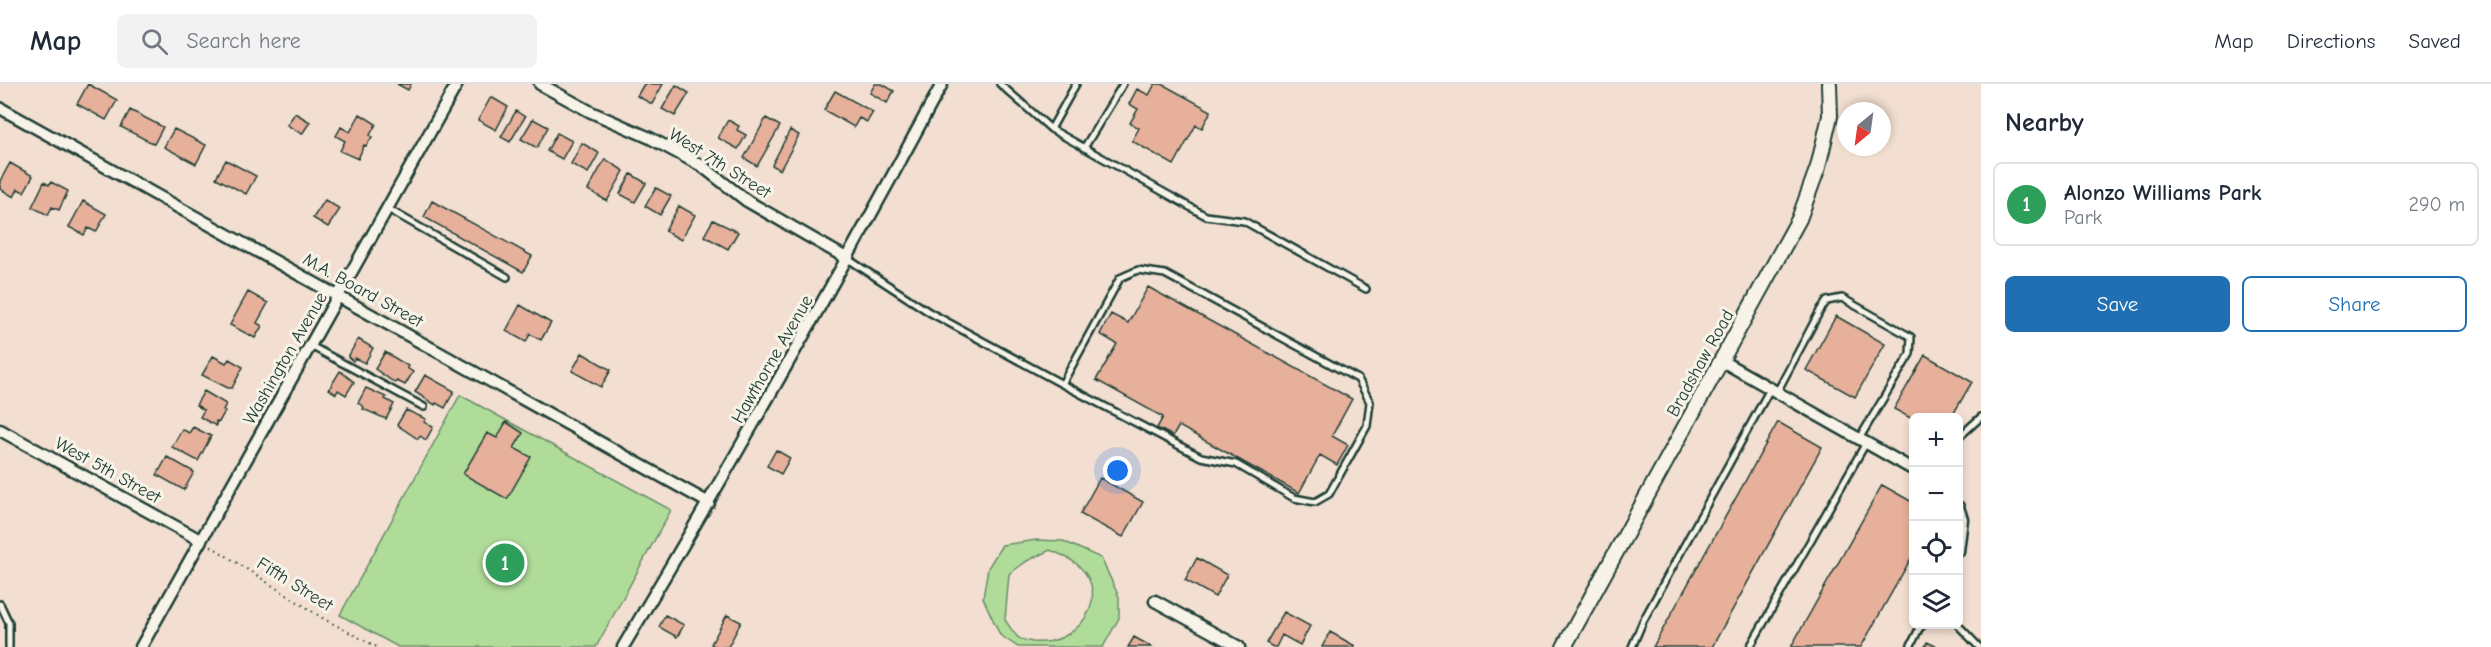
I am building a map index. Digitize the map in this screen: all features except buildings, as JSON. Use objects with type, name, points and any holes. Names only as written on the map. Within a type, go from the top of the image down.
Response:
[{"type":"street","name":"Washington Avenue","points":[[141,647],[457,84]]},
{"type":"street","name":"West 7th Street","points":[[540,84],[591,112],[650,138],[702,166],[747,201],[848,259]]},
{"type":"street","name":"Hawthorne Avenue","points":[[623,647],[709,503],[848,259],[942,84]]},
{"type":"street","name":"Bradshaw Road","points":[[1564,647],[1799,219],[1818,167],[1830,116],[1829,84]]},
{"type":"street","name":"M.A. Board Street","points":[[0,108],[709,503]]},
{"type":"street","points":[[1722,361],[1909,467]]},
{"type":"street","name":"West 5th Street","points":[[0,430],[200,540]]},
{"type":"street","points":[[1155,601],[1239,647]]},
{"type":"lane","points":[[1000,84],[1051,129],[1084,148],[1206,216],[1244,221],[1366,289]]},
{"type":"lane","points":[[1051,129],[1076,84]]},
{"type":"lane","points":[[1084,148],[1123,84]]},
{"type":"lane","points":[[388,208],[507,277]]},
{"type":"lane","points":[[848,259],[929,312],[1062,384],[1201,457],[1236,464],[1294,498],[1315,502],[1329,494],[1367,426],[1370,402],[1358,379],[1165,274],[1138,270],[1120,278],[1062,384]]},
{"type":"lane","points":[[1632,647],[1643,621],[1821,309],[1827,301],[1842,298],[1911,337],[1910,354],[1750,647]]},
{"type":"lane","points":[[311,346],[424,407]]},
{"type":"lane","points":[[1963,434],[1981,417]]},
{"type":"lane","points":[[0,604],[9,623],[9,647]]},
{"type":"lane","points":[[1910,647],[1919,629]]},
{"type":"lane","points":[[1963,629],[1979,647]]},
{"type":"path","name":"Fifth Street","points":[[200,540],[324,619],[377,647]]},
{"type":"green space","points":[[460,395],[671,510],[596,647],[398,647],[340,615]]},
{"type":"green space","points":[[1037,540],[1063,541],[1101,558],[1119,597],[1119,618],[1103,647],[1018,647],[1000,635],[983,598],[988,568],[1002,545]],"holes":[[[1050,550],[1076,563],[1089,579],[1092,592],[1091,605],[1085,618],[1076,629],[1064,637],[1033,642],[1015,635],[1005,620],[1009,574],[1027,561]]]},
{"type":"place","name":"Alonzo Williams Park","points":[[505,563]]}]
